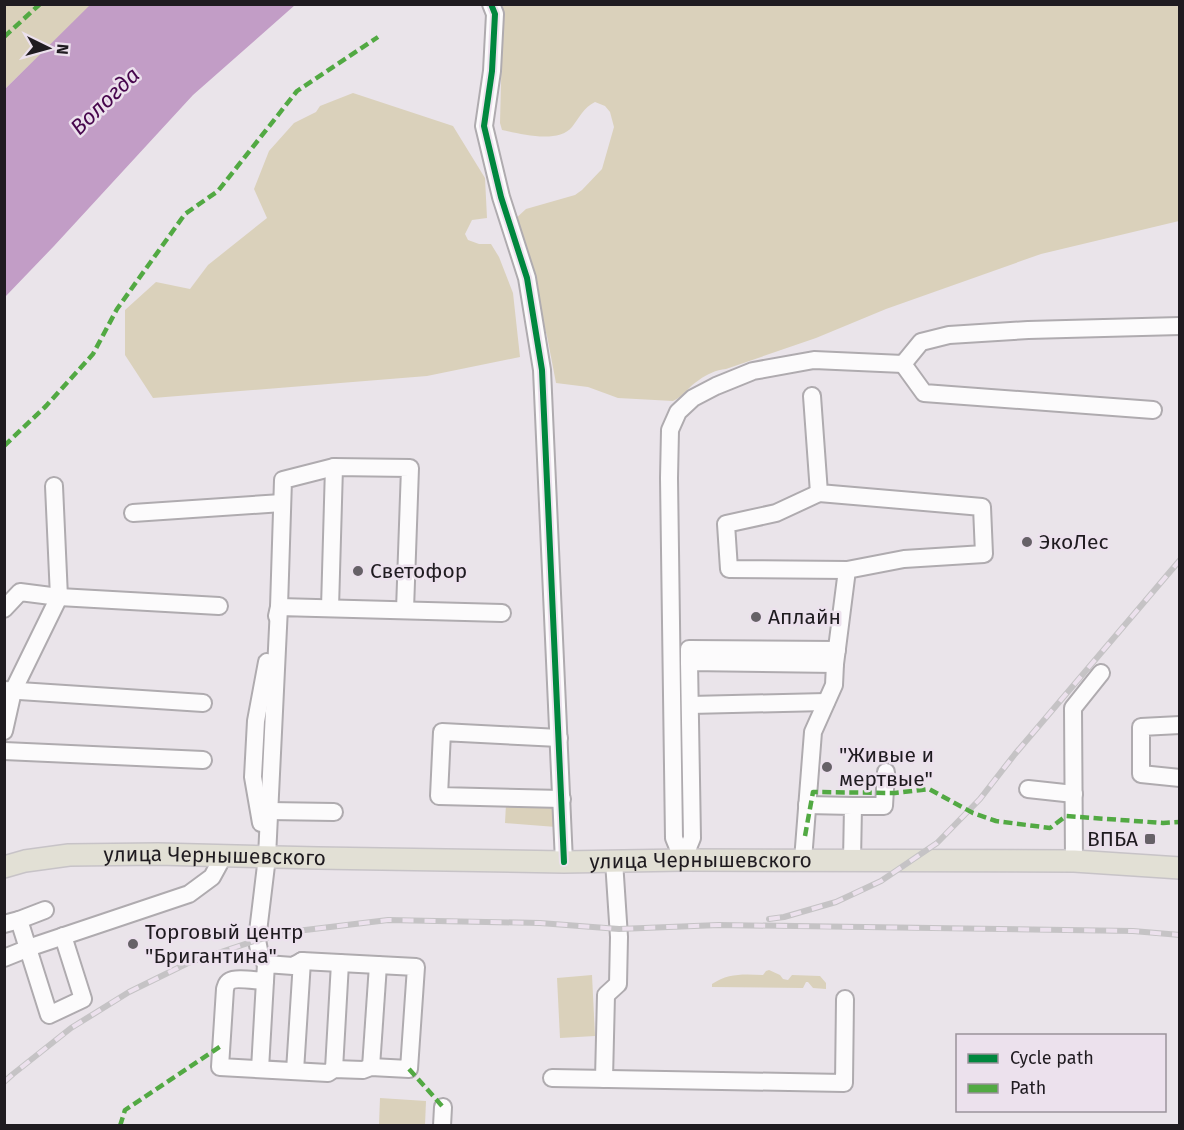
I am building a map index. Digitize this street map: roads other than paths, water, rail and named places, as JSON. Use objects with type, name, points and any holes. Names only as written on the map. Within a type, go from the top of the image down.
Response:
[{"type":"main road","name":"улица Чернышевского","points":[[4,867],[25,861],[69,855],[158,854],[564,862],[1074,861],[1179,868]]},
{"type":"street","points":[[491,4],[495,14],[492,70],[484,126],[501,197],[527,278],[542,370],[564,862]]},
{"type":"street","points":[[903,364],[921,342],[949,335],[1029,330],[1179,326]]},
{"type":"street","points":[[683,860],[674,838],[670,430],[678,412],[693,398],[753,371],[814,360],[903,364]]},
{"type":"street","points":[[903,364],[924,393],[1153,410]]},
{"type":"street","points":[[812,396],[819,493]]},
{"type":"street","points":[[330,608],[334,467]]},
{"type":"street","points":[[260,1069],[265,973],[257,940],[267,857],[283,480],[334,467],[410,468],[405,610]]},
{"type":"street","points":[[4,731],[9,690],[59,597],[54,486]]},
{"type":"street","points":[[819,493],[982,507],[984,554],[904,559],[847,570],[729,569],[726,524],[776,513],[819,493]]},
{"type":"street","points":[[133,513],[282,503]]},
{"type":"street","points":[[803,860],[813,732],[834,686],[847,570]]},
{"type":"street","points":[[4,609],[20,592],[59,597],[219,606]]},
{"type":"street","points":[[279,607],[502,613]]},
{"type":"street","points":[[267,857],[253,777],[256,721],[279,607]]},
{"type":"street","points":[[683,860],[692,838],[689,649],[836,657]]},
{"type":"street","points":[[1074,861],[1073,708],[1101,673]]},
{"type":"street","points":[[9,690],[203,703]]},
{"type":"street","points":[[690,705],[826,702]]},
{"type":"street","points":[[1179,725],[1141,727],[1141,774],[1179,778]]},
{"type":"street","points":[[560,738],[442,732],[439,796],[562,799]]},
{"type":"street","points":[[4,751],[203,760]]},
{"type":"street","points":[[807,806],[884,806],[886,772]]},
{"type":"street","points":[[1028,789],[1074,794]]},
{"type":"street","points":[[852,861],[853,806]]},
{"type":"street","points":[[269,811],[334,812]]},
{"type":"street","points":[[4,958],[189,894],[212,877],[224,855]]},
{"type":"street","points":[[604,1079],[606,995],[618,984],[619,937],[614,861]]},
{"type":"street","points":[[45,910],[12,922],[28,948],[49,1015],[83,999],[63,936]]},
{"type":"street","points":[[295,1071],[302,962]]},
{"type":"street","points":[[302,962],[416,967],[409,1069],[371,1067],[363,1070],[334,1069],[328,1073],[220,1067],[226,984],[235,979],[265,973],[302,962]]},
{"type":"street","points":[[334,1069],[340,963]]},
{"type":"street","points":[[371,1067],[378,965]]},
{"type":"street","points":[[552,1078],[844,1083],[845,999]]},
{"type":"street","points":[[442,1125],[443,1107]]},
{"type":"water","name":"Вологда","points":[[91,4],[295,5],[193,95],[5,297],[5,89]]},
{"type":"railway","points":[[769,919],[836,902],[881,881],[937,843],[980,799],[1015,754],[1180,560]]},
{"type":"railway","points":[[4,1082],[71,1028],[129,992],[188,963],[257,940],[297,931],[388,920],[540,923],[619,929],[719,925],[1133,931],[1180,935]]},
{"type":"place","name":"ЭкоЛес","points":[[1027,542]]},
{"type":"place","name":"Светофор","points":[[358,571]]},
{"type":"place","name":"Аплайн","points":[[756,617]]},
{"type":"place","name":"\"Живые и мертвые\"","points":[[827,767]]},
{"type":"place","name":"ВПБА","points":[[1150,839]]},
{"type":"place","name":"Торговый центр \"Бригантина\"","points":[[133,944]]}]
